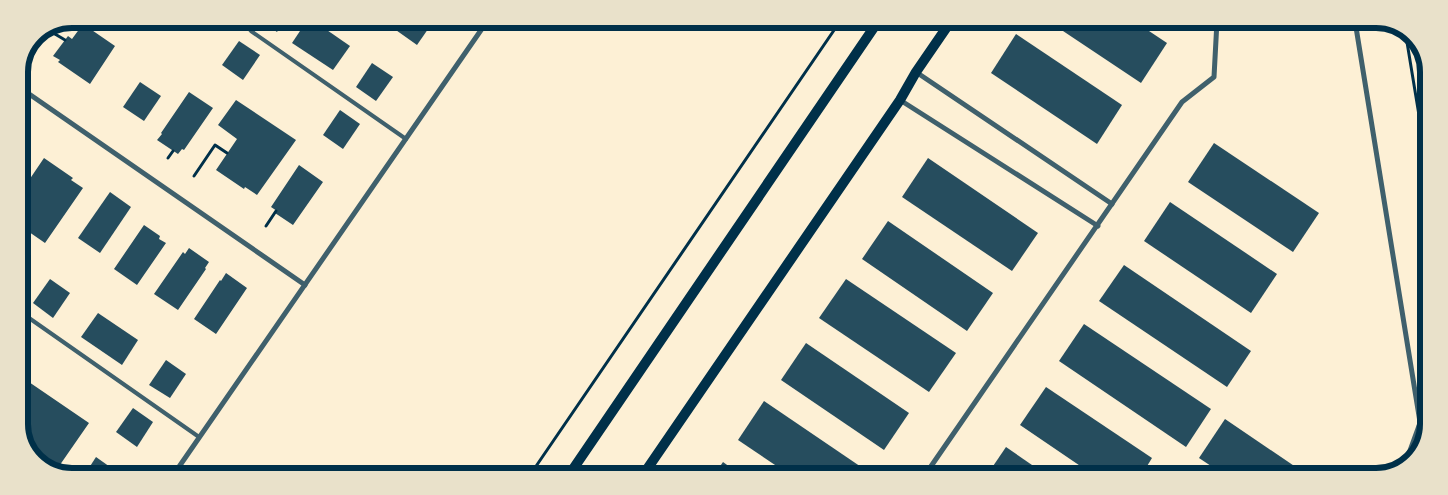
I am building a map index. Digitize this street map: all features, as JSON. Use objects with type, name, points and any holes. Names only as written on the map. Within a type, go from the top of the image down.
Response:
[{"type":"main road","points":[[574,468],[874,28]]},
{"type":"main road","points":[[648,468],[900,100],[916,72],[946,28]]},
{"type":"street","points":[[178,468],[482,28]]},
{"type":"street","points":[[930,468],[1182,102],[1214,77],[1217,28]]},
{"type":"street","points":[[1356,28],[1420,422],[1409,454]]},
{"type":"street","points":[[916,72],[1112,204]]},
{"type":"street","points":[[28,93],[305,285]]},
{"type":"street","points":[[900,100],[1098,226]]},
{"type":"lane","points":[[248,28],[406,139]]},
{"type":"lane","points":[[28,318],[199,437]]},
{"type":"path","points":[[534,468],[835,28]]},
{"type":"path","points":[[55,34],[65,40]]},
{"type":"path","points":[[1406,39],[1420,121]]},
{"type":"path","points":[[194,176],[215,145],[227,153]]},
{"type":"path","points":[[168,158],[173,151]]},
{"type":"path","points":[[266,226],[276,211]]},
{"type":"building","points":[[80,28],[89,28],[115,46],[90,84],[58,62],[60,60],[53,56],[68,36],[72,39]]},
{"type":"building","points":[[271,28],[279,28],[277,32]]},
{"type":"building","points":[[302,28],[324,28],[350,46],[333,70],[292,43]]},
{"type":"building","points":[[393,28],[429,28],[417,45]]},
{"type":"building","points":[[1058,28],[1144,28],[1167,43],[1141,83]]},
{"type":"building","points":[[1016,34],[1122,105],[1097,144],[991,73]]},
{"type":"building","points":[[239,41],[260,55],[243,80],[222,65]]},
{"type":"building","points":[[372,63],[393,77],[376,101],[356,87]]},
{"type":"building","points":[[140,82],[161,96],[144,121],[123,107]]},
{"type":"building","points":[[189,92],[213,108],[184,150],[182,149],[178,154],[157,140]]},
{"type":"building","points":[[236,100],[296,140],[257,195],[245,187],[244,189],[216,170],[237,139],[218,125]]},
{"type":"building","points":[[340,110],[360,124],[343,149],[323,135]]},
{"type":"building","points":[[1214,143],[1319,213],[1293,252],[1188,182]]},
{"type":"building","points":[[44,158],[73,178],[71,180],[83,188],[45,243],[28,231],[28,182]]},
{"type":"building","points":[[928,158],[1038,233],[1012,271],[902,197]]},
{"type":"building","points":[[299,165],[323,182],[293,225],[275,213],[277,211],[271,207]]},
{"type":"building","points":[[110,192],[131,207],[100,253],[78,238]]},
{"type":"building","points":[[1170,202],[1277,274],[1251,313],[1144,241]]},
{"type":"building","points":[[888,221],[993,293],[967,331],[862,259]]},
{"type":"building","points":[[144,225],[160,236],[159,239],[166,243],[137,285],[114,269]]},
{"type":"building","points":[[189,248],[209,262],[178,310],[154,294],[183,252],[185,254]]},
{"type":"building","points":[[1124,265],[1251,351],[1227,387],[1099,301]]},
{"type":"building","points":[[226,273],[247,288],[216,334],[194,319]]},
{"type":"building","points":[[50,279],[70,293],[53,318],[33,303]]},
{"type":"building","points":[[846,279],[956,353],[929,392],[819,318]]},
{"type":"building","points":[[98,313],[138,340],[122,365],[81,337]]},
{"type":"building","points":[[1084,324],[1211,409],[1186,447],[1059,361]]},
{"type":"building","points":[[806,343],[909,413],[884,450],[781,380]]},
{"type":"building","points":[[166,360],[186,374],[170,398],[149,385]]},
{"type":"building","points":[[28,381],[89,423],[59,466],[40,455],[33,446],[29,435]]},
{"type":"building","points":[[1046,387],[1152,458],[1146,468],[1083,468],[1020,425]]},
{"type":"building","points":[[764,401],[863,468],[780,468],[738,440]]},
{"type":"building","points":[[133,408],[153,422],[137,447],[116,432]]},
{"type":"building","points":[[1225,419],[1297,468],[1214,468],[1199,458]]},
{"type":"building","points":[[1006,447],[1036,468],[992,468]]},
{"type":"building","points":[[96,457],[112,468],[89,468]]},
{"type":"building","points":[[723,462],[731,468],[719,468]]}]
